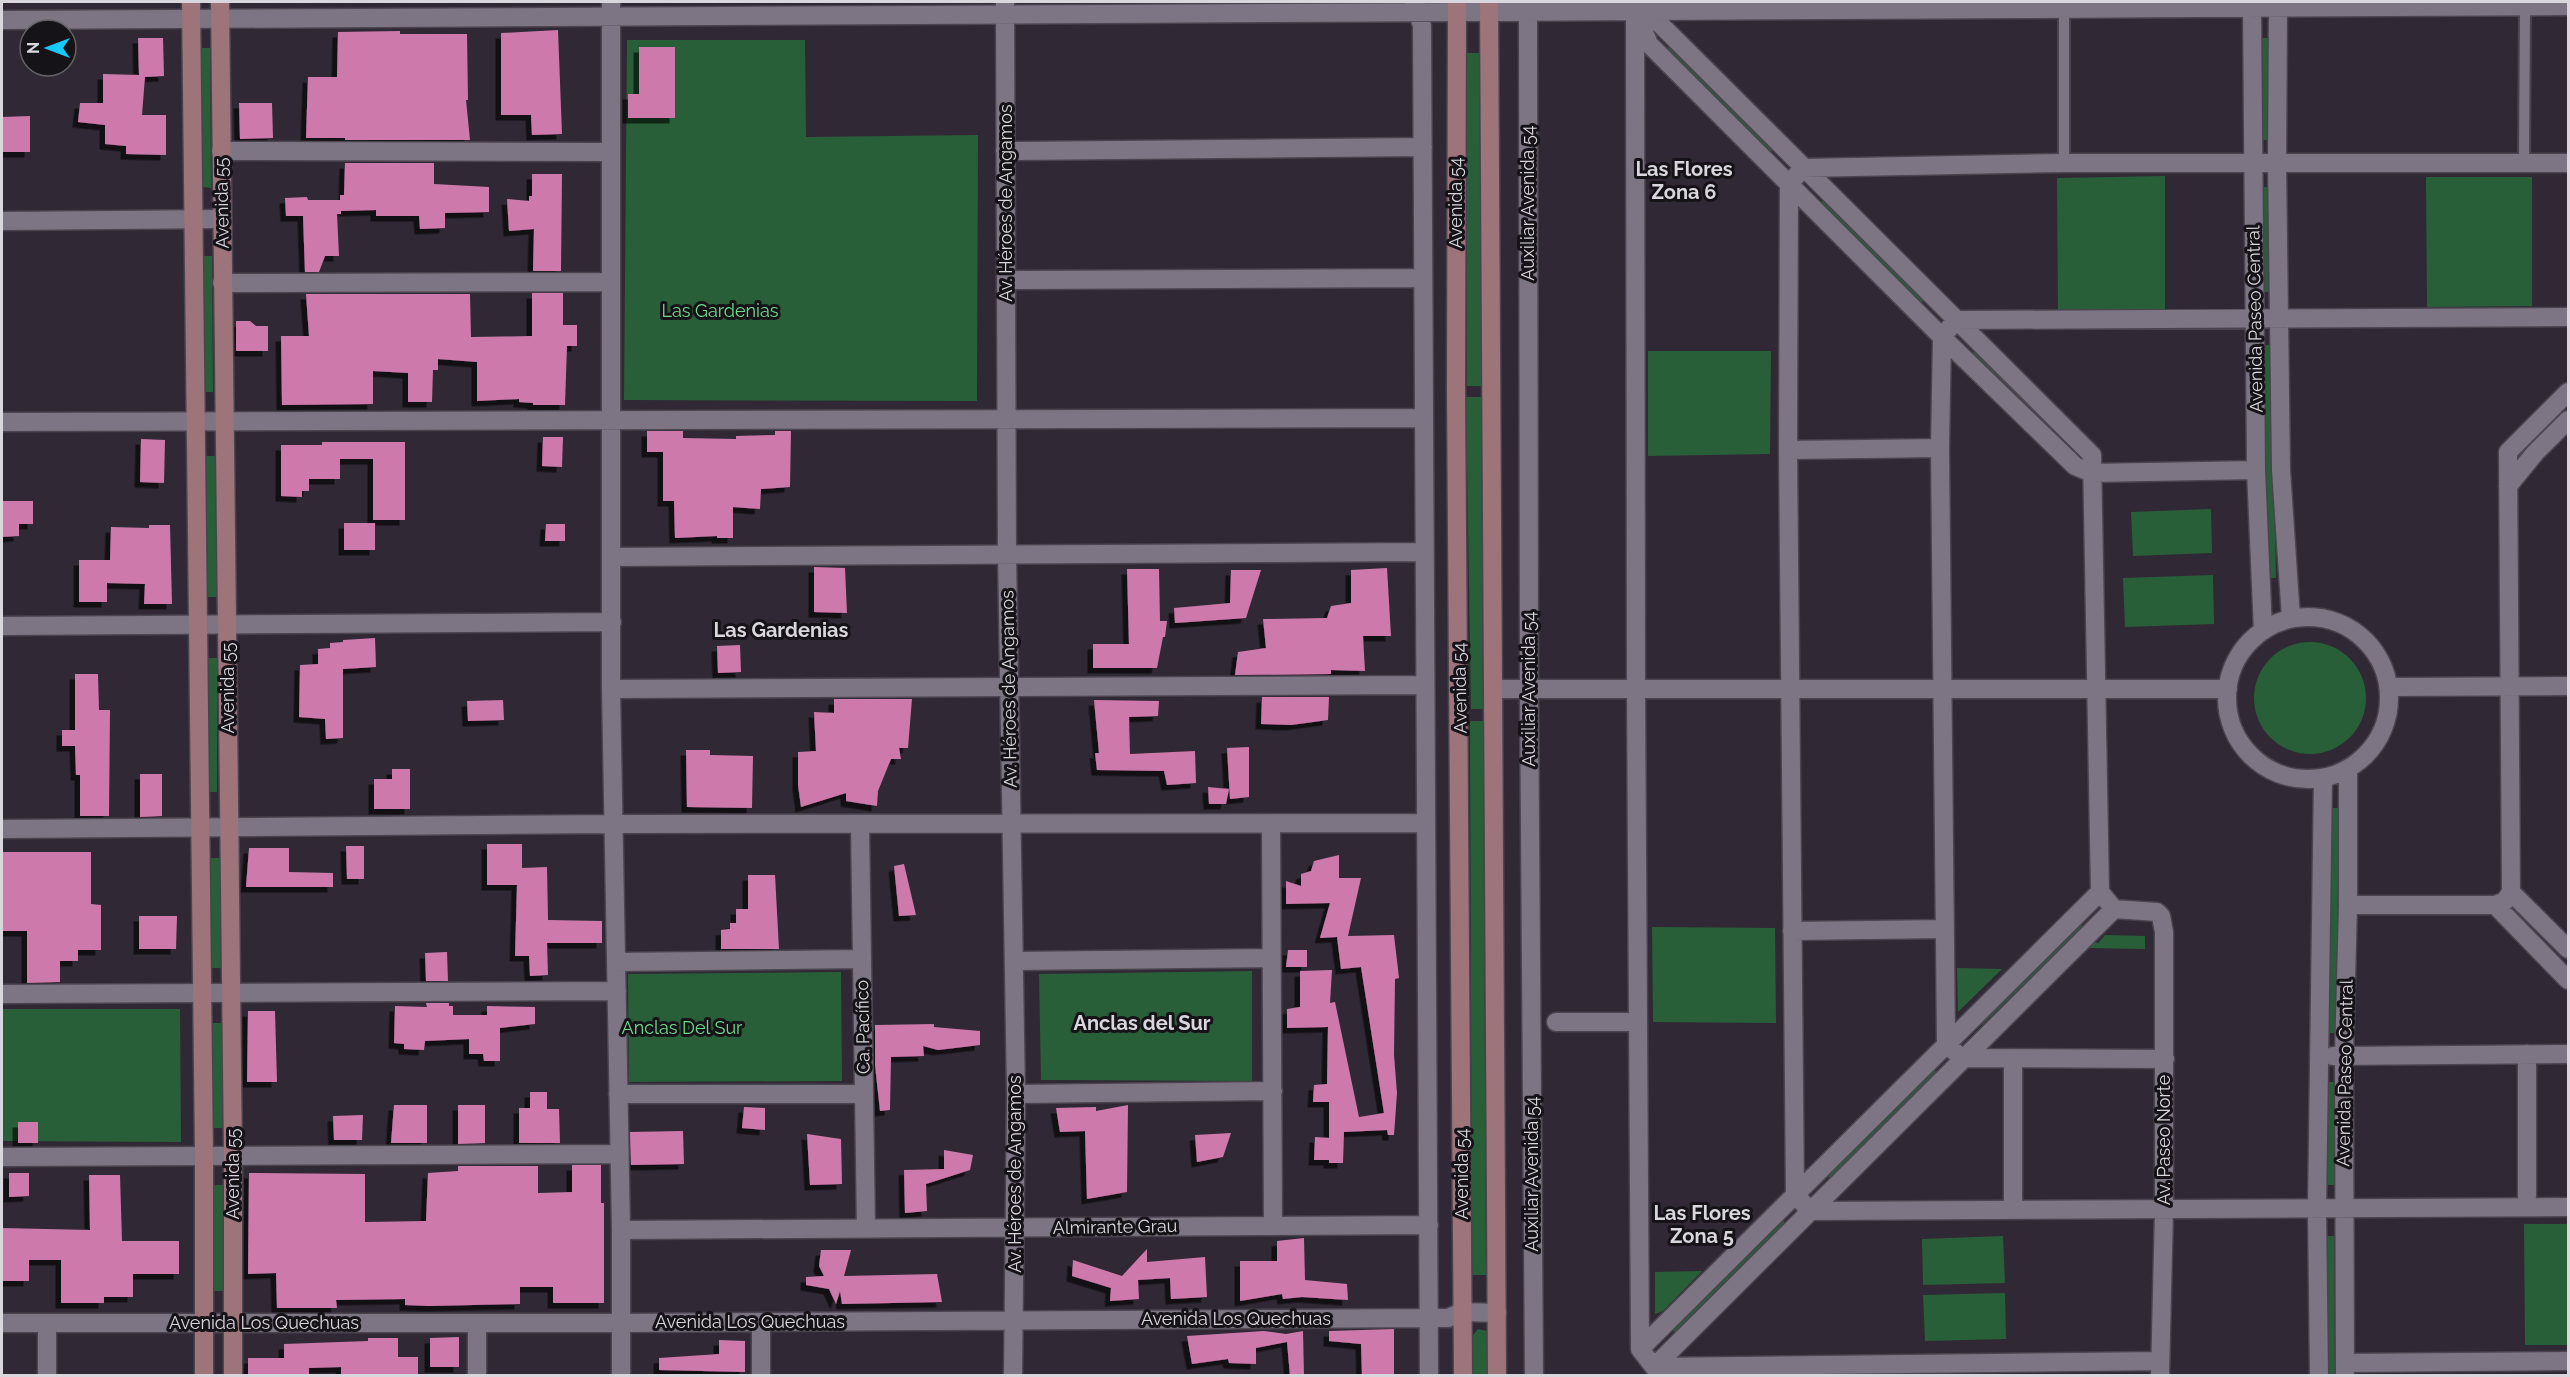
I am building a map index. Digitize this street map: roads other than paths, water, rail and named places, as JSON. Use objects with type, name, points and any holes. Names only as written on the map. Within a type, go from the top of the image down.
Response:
[{"type":"street","points":[[2,20],[191,10],[1457,6],[1642,12],[1942,5],[2064,9],[2252,8],[2332,4],[2568,6]]},
{"type":"street","name":"Avenida 54","points":[[1457,6],[1456,402],[1462,1376]]},
{"type":"street","points":[[1416,7],[1422,26],[1422,418],[1429,1376]]},
{"type":"street","name":"Avenida 54","points":[[1489,7],[1497,1376]]},
{"type":"street","name":"Auxiliar Avenida 54","points":[[1528,7],[1529,689],[1534,1376]]},
{"type":"street","name":"Avenida Paseo Central","points":[[2278,7],[2277,163],[2281,470],[2290,618]]},
{"type":"street","name":"Av. Héroes de Angamos","points":[[1005,8],[1007,554],[1016,1094],[1013,1376]]},
{"type":"street","name":"Avenida Paseo Central","points":[[2252,8],[2256,470],[2263,630]]},
{"type":"street","points":[[611,9],[611,689],[621,1230],[621,1376]]},
{"type":"street","name":"Avenida 55","points":[[191,10],[204,1156],[204,1376]]},
{"type":"street","name":"Avenida 55","points":[[220,10],[228,626],[233,1376]]},
{"type":"street","points":[[1642,12],[2092,455],[2100,892],[2114,909],[1961,1058],[1653,1367]]},
{"type":"street","points":[[1642,12],[1649,44],[1942,337],[2075,466],[2092,473],[2256,470]]},
{"type":"street","points":[[1642,12],[1636,690],[1640,1349],[1653,1367]]},
{"type":"street","points":[[1005,151],[1423,147]]},
{"type":"street","points":[[221,151],[611,152]]},
{"type":"street","points":[[2568,163],[2064,163],[1803,168],[1789,184],[1788,450],[1795,1194],[1810,1211],[2568,1207]]},
{"type":"street","points":[[2,220],[222,219]]},
{"type":"street","points":[[1006,280],[1423,278]]},
{"type":"street","points":[[222,283],[610,282]]},
{"type":"street","points":[[2165,1059],[1961,1058],[1946,1043],[1940,448],[1942,337],[1956,320],[2568,317]]},
{"type":"street","points":[[2348,905],[2495,905],[2505,901],[2511,892],[2508,452],[2568,392]]},
{"type":"street","points":[[2,422],[1422,418]]},
{"type":"street","points":[[2508,486],[2535,453],[2568,420]]},
{"type":"street","points":[[1788,450],[1940,448]]},
{"type":"street","points":[[612,557],[1423,552]]},
{"type":"street","points":[[2310,616],[2329,619],[2347,626],[2362,637],[2375,652],[2384,669],[2389,687],[2388,712],[2380,736],[2365,756],[2348,771],[2323,778],[2298,779],[2273,771],[2253,757],[2237,737],[2229,713],[2228,689],[2234,666],[2246,646],[2263,630],[2290,618],[2310,616]]},
{"type":"street","points":[[2,626],[612,622]]},
{"type":"street","points":[[611,689],[1425,685]]},
{"type":"street","points":[[2389,687],[2568,686]]},
{"type":"street","points":[[1494,689],[2228,689]]},
{"type":"street","name":"Avenida Paseo Central","points":[[2345,1369],[2343,1209],[2348,771]]},
{"type":"street","name":"Avenida Paseo Central","points":[[2319,1376],[2317,1210],[2323,778]]},
{"type":"street","points":[[2,829],[615,824],[1425,823]]},
{"type":"street","points":[[1271,824],[1273,1225]]},
{"type":"street","name":"Ca. Pacífico","points":[[860,825],[866,1229]]},
{"type":"street","points":[[1640,1349],[2100,892]]},
{"type":"street","points":[[2511,892],[2568,949]]},
{"type":"street","points":[[2495,905],[2568,980]]},
{"type":"street","name":"Av. Paseo Norte","points":[[2114,909],[2152,910],[2161,916],[2164,932],[2164,1210],[2160,1368]]},
{"type":"street","points":[[1792,931],[1944,929]]},
{"type":"street","points":[[1014,961],[1271,958]]},
{"type":"street","points":[[616,962],[862,959]]},
{"type":"street","points":[[2,994],[617,991]]},
{"type":"street","points":[[1556,1022],[1627,1022]]},
{"type":"street","points":[[2527,1054],[2527,1196]]},
{"type":"street","points":[[2320,1056],[2568,1054]]},
{"type":"street","points":[[2013,1058],[2013,1210]]},
{"type":"street","points":[[1016,1094],[1273,1091]]},
{"type":"street","points":[[618,1094],[864,1094]]},
{"type":"street","points":[[2,1157],[619,1154]]},
{"type":"street","name":"Almirante Grau","points":[[621,1230],[1429,1225]]},
{"type":"street","name":"Avenida Los Quechuas","points":[[2,1323],[620,1323],[1448,1318],[1462,1312],[1497,1313]]},
{"type":"street","points":[[761,1322],[761,1376]]},
{"type":"street","points":[[47,1323],[47,1376]]},
{"type":"street","points":[[477,1323],[477,1376]]},
{"type":"street","points":[[2345,1369],[2568,1361]]},
{"type":"street","points":[[1653,1367],[1919,1370],[2160,1368]]},
{"type":"lane","points":[[2524,163],[2525,6]]},
{"type":"lane","points":[[2064,9],[2064,163]]},
{"type":"district","name":"Las Flores Zona 6","points":[[1684,180]]},
{"type":"district","name":"Las Gardenias","points":[[781,630]]},
{"type":"district","name":"Anclas del Sur","points":[[1142,1023]]},
{"type":"district","name":"Las Flores Zona 5","points":[[1702,1224]]},
{"type":"park label","name":"Anclas Del Sur","points":[[682,1028]]}]
